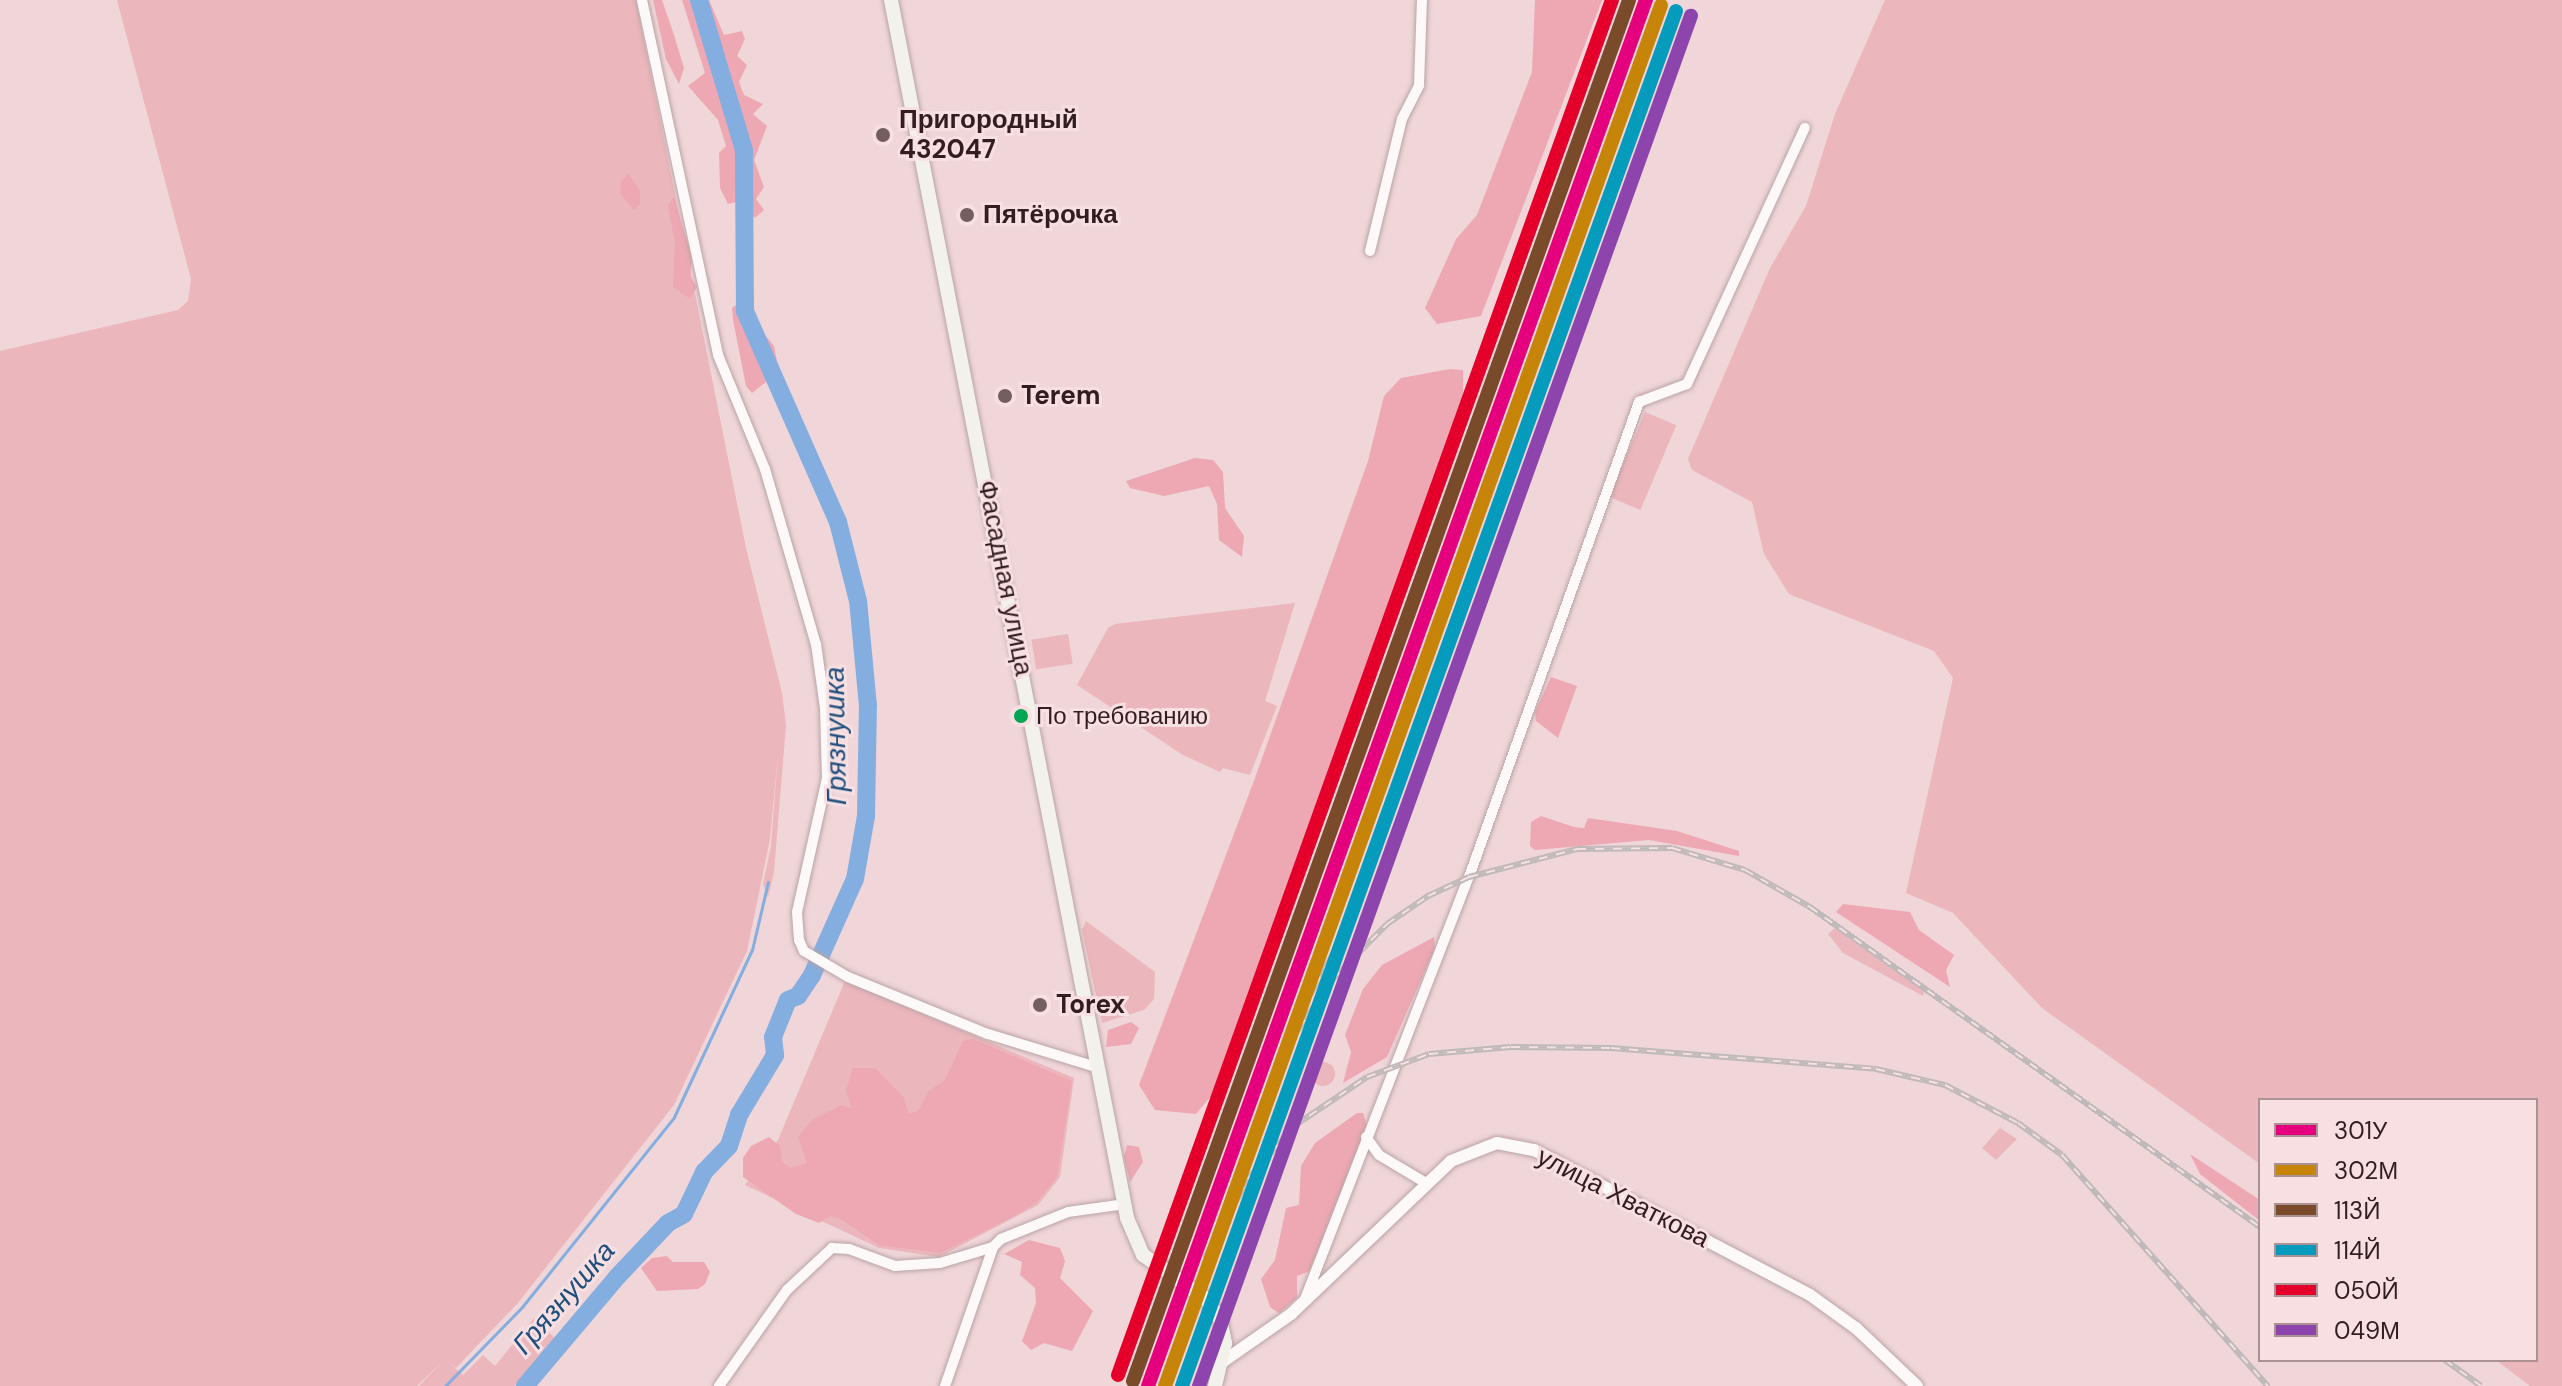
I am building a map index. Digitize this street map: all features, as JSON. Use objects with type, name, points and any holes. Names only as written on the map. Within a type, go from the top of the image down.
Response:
[{"type":"main road","name":"Фасадная улица","points":[[891,0],[1125,1204],[1143,1255],[1214,1308],[1224,1330],[1215,1386]]},
{"type":"street","points":[[642,0],[718,355],[765,469],[816,644],[825,708],[827,778],[797,912],[799,940],[804,951],[848,977],[988,1034],[1099,1068]]},
{"type":"street","points":[[1370,251],[1402,119],[1419,85],[1422,0]]},
{"type":"street","points":[[1304,1301],[1469,877],[1639,402],[1687,384],[1805,128]]},
{"type":"street","points":[[1366,1137],[1379,1155],[1426,1183]]},
{"type":"street","name":"улица Хваткова","points":[[1221,1363],[1273,1330],[1426,1183],[1471,1150],[1497,1143],[1534,1150],[1810,1295],[1856,1328],[1917,1386]]},
{"type":"street","points":[[719,1386],[787,1290],[832,1248],[849,1249],[895,1266],[940,1263],[993,1247],[1020,1228],[1068,1212],[1125,1204]]},
{"type":"street","points":[[945,1386],[993,1247]]},
{"type":"shaded area","points":[[117,0],[636,0],[746,548],[782,693],[786,725],[774,872],[768,897],[763,884],[771,846],[778,754],[770,839],[747,951],[674,1105],[517,1304],[456,1368],[447,1361],[463,1375],[483,1355],[495,1366],[534,1318],[558,1341],[515,1386],[419,1386],[445,1359],[417,1386],[0,1386],[0,351],[178,310],[188,301],[191,279]]},
{"type":"shaded area","points":[[653,0],[662,0],[674,35],[684,68],[679,84],[666,59]]},
{"type":"shaded area","points":[[682,0],[709,0],[724,35],[742,31],[745,39],[737,56],[747,65],[739,82],[744,95],[763,104],[753,114],[767,126],[754,160],[764,187],[756,199],[764,210],[755,218],[740,201],[728,204],[720,188],[719,153],[726,146],[718,120],[688,86],[705,73]]},
{"type":"shaded area","points":[[1535,0],[1602,0],[1481,316],[1437,324],[1425,308],[1456,239],[1477,215],[1532,72]]},
{"type":"shaded area","points":[[1885,0],[2562,0],[2562,1386],[2530,1386],[2499,1362],[2538,1362],[2538,1098],[2258,1098],[2258,1163],[2042,1008],[1953,913],[1906,893],[1953,678],[1934,651],[1789,594],[1764,554],[1752,502],[1692,470],[1688,459],[1770,268],[1806,206],[1835,114]]},
{"type":"shaded area","points":[[629,174],[640,191],[640,204],[634,210],[620,193],[621,181]]},
{"type":"shaded area","points":[[674,197],[692,258],[690,276],[697,287],[690,299],[673,287],[675,244],[668,205]]},
{"type":"shaded area","points":[[739,303],[774,346],[778,366],[775,375],[752,393],[746,386],[733,320],[732,308]]},
{"type":"shaded area","points":[[1450,369],[1463,370],[1463,399],[1212,1095],[1196,1114],[1155,1110],[1139,1085],[1255,778],[1368,461],[1384,396],[1401,378]]},
{"type":"shaded area","points":[[1645,412],[1676,425],[1640,510],[1609,497]]},
{"type":"shaded area","points":[[1195,458],[1213,460],[1223,472],[1225,508],[1244,536],[1242,557],[1219,540],[1217,504],[1209,486],[1164,496],[1130,488],[1126,481]]},
{"type":"shaded area","points":[[1295,603],[1265,701],[1277,706],[1250,775],[1223,768],[1220,772],[1183,755],[1077,685],[1108,628],[1115,624]]},
{"type":"shaded area","points":[[1068,634],[1073,664],[1036,669],[1031,640]]},
{"type":"shaded area","points":[[1551,677],[1577,686],[1558,738],[1536,721],[1535,712]]},
{"type":"shaded area","points":[[1541,816],[1574,827],[1584,828],[1588,818],[1677,831],[1739,851],[1739,856],[1649,840],[1535,850],[1530,846],[1531,822]]},
{"type":"shaded area","points":[[1843,904],[1910,912],[1919,930],[1954,955],[1946,970],[1950,987],[1836,912]]},
{"type":"shaded area","points":[[1086,921],[1155,972],[1154,999],[1144,1010],[1102,1023],[1082,930]]},
{"type":"shaded area","points":[[1836,927],[1925,988],[1923,996],[1843,953],[1828,934]]},
{"type":"shaded area","points":[[1434,937],[1435,948],[1387,1057],[1343,1083],[1351,1052],[1345,1035],[1363,989],[1382,965]]},
{"type":"shaded area","points":[[845,981],[1074,1078],[1060,1177],[1038,1205],[939,1257],[879,1248],[745,1185],[778,1140]]},
{"type":"shaded area","points":[[1131,1022],[1139,1028],[1131,1044],[1106,1047],[1108,1030]]},
{"type":"shaded area","points":[[973,1039],[1072,1081],[1057,1177],[1036,1203],[940,1253],[879,1245],[839,1218],[830,1216],[819,1223],[796,1214],[743,1177],[743,1158],[751,1146],[769,1137],[780,1146],[782,1162],[791,1168],[807,1163],[798,1137],[813,1119],[842,1105],[852,1109],[846,1091],[853,1068],[875,1068],[904,1098],[909,1114],[918,1111],[928,1092],[945,1080],[963,1041]]},
{"type":"shaded area","points":[[1323,1062],[1331,1066],[1335,1074],[1331,1082],[1323,1086],[1315,1082],[1311,1074],[1315,1066]]},
{"type":"shaded area","points":[[1357,1113],[1363,1113],[1367,1125],[1310,1271],[1297,1276],[1297,1298],[1279,1313],[1270,1307],[1261,1279],[1275,1260],[1286,1208],[1299,1205],[1301,1166],[1315,1143]]},
{"type":"shaded area","points":[[2000,1128],[2017,1139],[1996,1160],[1982,1148]]},
{"type":"shaded area","points":[[1127,1145],[1139,1147],[1143,1162],[1130,1182],[1124,1157]]},
{"type":"shaded area","points":[[2190,1154],[2258,1199],[2258,1219],[2200,1174]]},
{"type":"shaded area","points":[[1029,1240],[1060,1248],[1065,1261],[1060,1278],[1093,1311],[1072,1351],[1044,1343],[1031,1350],[1022,1341],[1036,1303],[1035,1288],[1020,1275],[1022,1262],[1004,1254]]},
{"type":"shaded area","points":[[667,1256],[673,1262],[704,1262],[710,1272],[705,1284],[698,1289],[657,1291],[641,1268],[652,1258]]},
{"type":"waterway","name":"Грязнушка","points":[[525,1386],[617,1277],[668,1223],[684,1214],[704,1172],[729,1146],[739,1115],[775,1055],[773,1037],[788,1000],[798,996],[812,975],[855,879],[866,816],[868,706],[858,601],[838,522],[745,311],[744,150],[699,0]]},
{"type":"waterway","points":[[445,1386],[522,1307],[674,1117],[752,950],[768,882]]},
{"type":"railway","points":[[1279,1057],[1333,979],[1387,924],[1428,896],[1469,877],[1577,849],[1672,848],[1745,870],[1810,907],[2258,1226]]},
{"type":"railway","points":[[1307,1000],[1337,947]]},
{"type":"railway","points":[[1205,1258],[1248,1179],[1294,1126],[1367,1077],[1429,1054],[1511,1047],[1611,1048],[1876,1069],[1945,1085],[2018,1123],[2062,1155],[2268,1386]]},
{"type":"railway","points":[[1242,1179],[1283,1050]]},
{"type":"railway","points":[[2448,1362],[2481,1386]]},
{"type":"transit line","name":"050Й","points":[[1118,1375],[1612,0]]},
{"type":"transit line","name":"113Й","points":[[1133,1381],[1629,0]]},
{"type":"transit line","name":"301У","points":[[1148,1386],[1646,0]]},
{"type":"transit line","name":"302М","points":[[1165,1386],[1661,5]]},
{"type":"transit line","name":"114Й","points":[[1182,1386],[1676,11]]},
{"type":"transit line","name":"049М","points":[[1199,1386],[1691,16]]},
{"type":"place","name":"Пригородный 432047","points":[[883,135]]},
{"type":"place","name":"Пятёрочка","points":[[967,215]]},
{"type":"place","name":"Terem","points":[[1005,396]]},
{"type":"place","name":"По требованию","points":[[1021,716]]},
{"type":"place","name":"Torex","points":[[1040,1005]]}]
